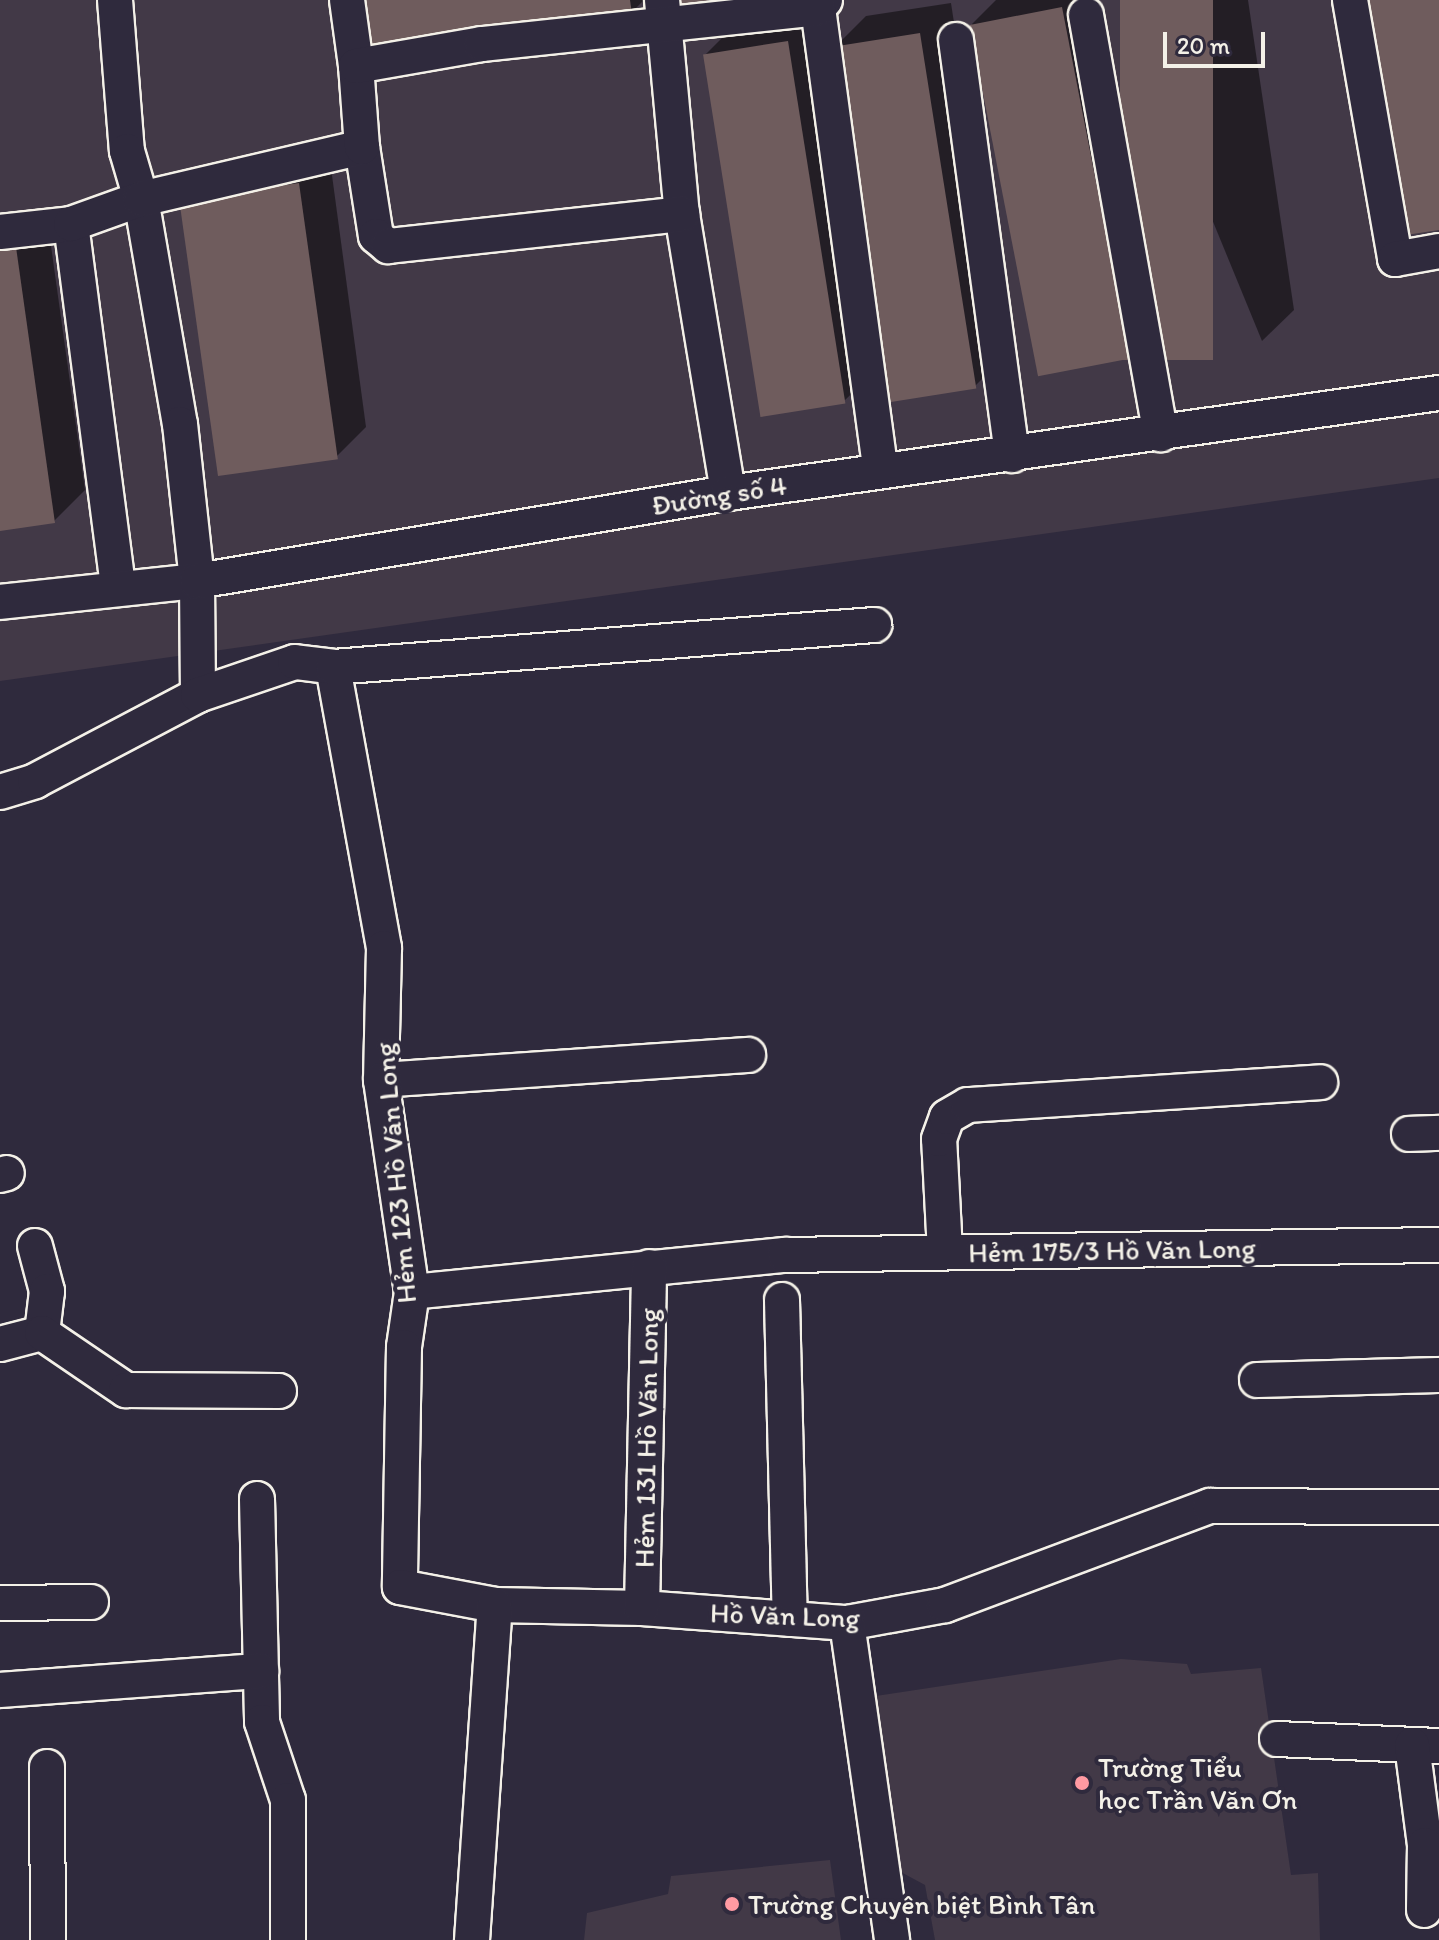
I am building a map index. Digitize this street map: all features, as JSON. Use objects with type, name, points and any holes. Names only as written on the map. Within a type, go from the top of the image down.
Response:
[{"type":"street","points":[[115,0],[127,151],[141,199],[180,424],[197,581],[198,695]]},
{"type":"street","points":[[347,0],[362,147],[376,236],[388,246],[682,214]]},
{"type":"street","points":[[1350,0],[1395,259],[1439,251]]},
{"type":"street","points":[[356,66],[663,11],[822,4],[881,471]]},
{"type":"street","points":[[663,11],[682,214],[728,493]]},
{"type":"street","points":[[1086,15],[1161,434]]},
{"type":"street","points":[[956,40],[1012,455]]},
{"type":"street","points":[[0,232],[71,224],[141,199],[362,147]]},
{"type":"street","points":[[71,224],[118,586]]},
{"type":"street","name":"Đường số 4","points":[[0,602],[118,586],[197,581],[728,493],[1439,393]]},
{"type":"street","points":[[0,792],[35,781],[198,695],[295,662],[333,667],[874,625]]},
{"type":"street","name":"Hẻm 123 Hồ Văn Long","points":[[333,667],[384,948],[381,1080],[412,1292],[404,1347],[400,1587],[495,1605]]},
{"type":"street","points":[[381,1080],[748,1055]]},
{"type":"street","points":[[945,1252],[939,1139],[942,1124],[956,1111],[981,1104],[1320,1082]]},
{"type":"street","name":"Hẻm 175/3 Hồ Văn Long","points":[[412,1292],[785,1255],[1439,1245]]},
{"type":"street","points":[[35,1246],[47,1291],[42,1333]]},
{"type":"street","name":"Hẻm 131 Hồ Văn Long","points":[[642,1608],[649,1267]]},
{"type":"street","points":[[782,1300],[790,1619]]},
{"type":"street","points":[[0,1344],[42,1333],[126,1390],[279,1391]]},
{"type":"street","points":[[1257,1380],[1439,1375]]},
{"type":"street","points":[[257,1499],[262,1722],[288,1800],[288,1940]]},
{"type":"street","name":"Hồ Văn Long","points":[[495,1605],[642,1608],[847,1623],[945,1605],[1210,1506],[1439,1507]]},
{"type":"street","points":[[0,1603],[91,1602]]},
{"type":"street","points":[[472,1940],[495,1605]]},
{"type":"street","points":[[847,1623],[892,1940]]},
{"type":"street","points":[[0,1690],[261,1671]]},
{"type":"street","points":[[1277,1739],[1425,1746],[1424,1910]]},
{"type":"street","points":[[47,1767],[48,1940]]},
{"type":"shaded area","points":[[0,0],[1439,0],[1439,478],[0,681]]},
{"type":"shaded area","name":"Trường Tiểu học Trần Văn Ơn","points":[[1121,1659],[1187,1664],[1191,1674],[1261,1668],[1291,1875],[1318,1873],[1320,1940],[935,1940],[925,1885],[899,1871],[876,1696]]},
{"type":"shaded area","name":"Trường Chuyên biệt Bình Tân","points":[[830,1860],[841,1940],[584,1940],[587,1913],[668,1894],[671,1876]]},
{"type":"building","points":[[360,0],[630,0],[632,14],[365,46]]},
{"type":"building","points":[[676,0],[708,0],[708,2],[677,7]]},
{"type":"building","points":[[1120,0],[1213,0],[1213,360],[1120,360]]},
{"type":"building","points":[[1368,0],[1439,0],[1439,230],[1406,235]]},
{"type":"building","points":[[1062,7],[1130,358],[1038,376],[970,25]]},
{"type":"building","points":[[920,33],[976,389],[889,402],[833,47]]},
{"type":"building","points":[[788,41],[845,403],[760,417],[703,54]]},
{"type":"building","points":[[299,183],[338,459],[218,476],[179,200]]},
{"type":"building","points":[[16,247],[55,523],[0,531],[0,249]]},
{"type":"place","name":"Trường Tiểu học Trần Văn Ơn","points":[[1082,1783]]},
{"type":"place","name":"Trường Chuyên biệt Bình Tân","points":[[732,1904]]}]
